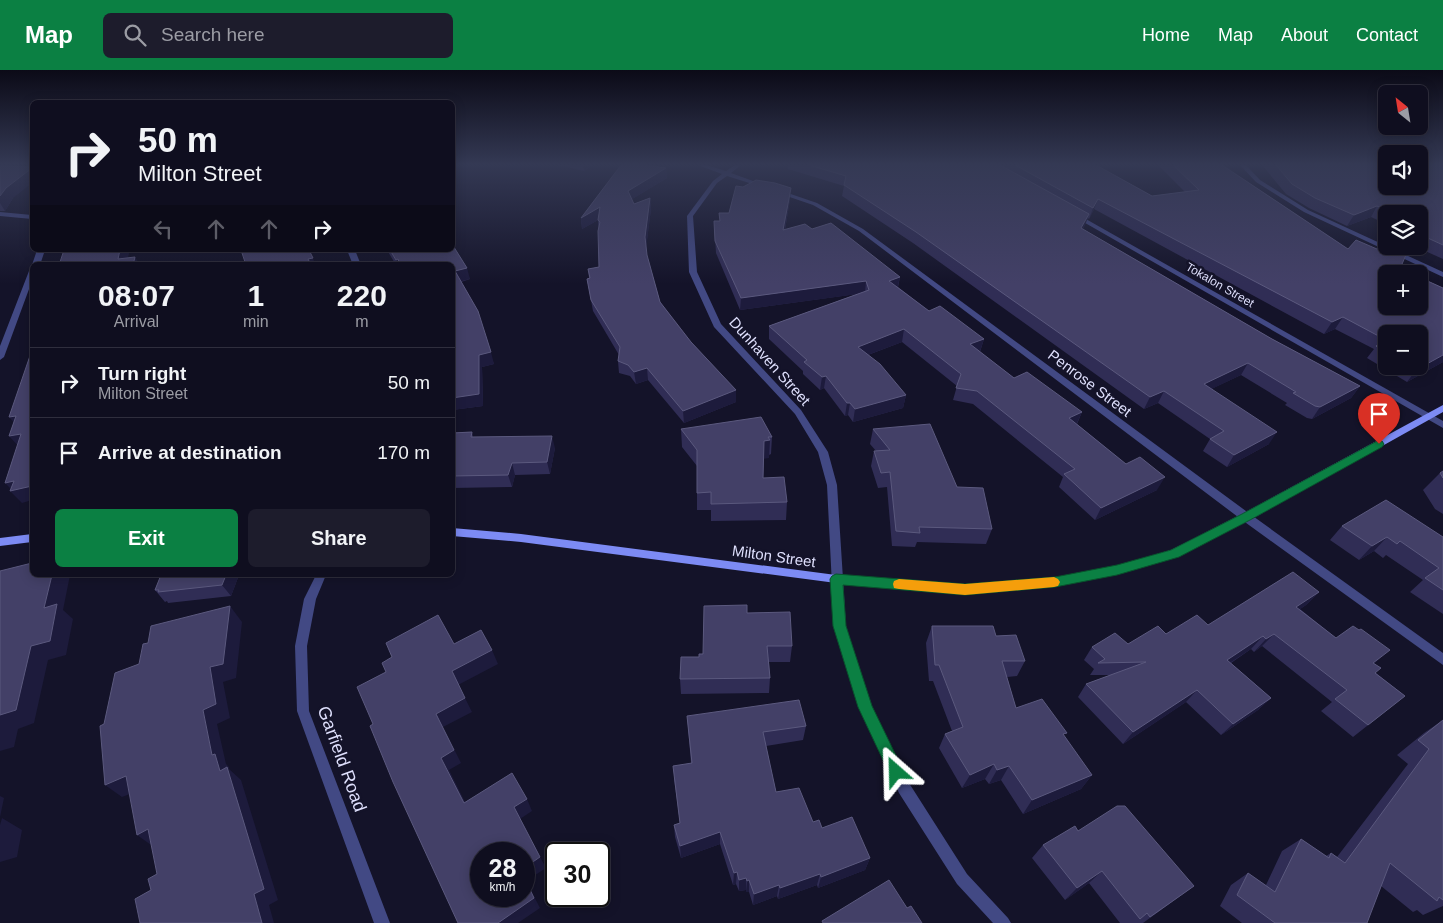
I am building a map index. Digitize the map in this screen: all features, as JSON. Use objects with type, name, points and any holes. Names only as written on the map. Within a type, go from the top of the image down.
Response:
[{"type":"main road","name":"Milton Street","points":[[455,532],[521,538],[836,579],[965,590],[1055,582],[1117,570],[1174,553],[1246,517],[1443,408]]},
{"type":"main road","points":[[0,542],[30,538]]},
{"type":"street","name":"Dunhaven Street","points":[[698,205],[690,216],[693,272],[717,325],[798,412],[823,452],[832,484],[840,626],[862,698],[899,779],[962,879],[1003,923]]},
{"type":"street","name":"Penrose Street","points":[[816,205],[861,230],[1246,517],[1443,660]]},
{"type":"street","points":[[1296,205],[1443,275]]},
{"type":"street","name":"Tokalon Street","points":[[1064,209],[1443,425]]},
{"type":"street","points":[[0,214],[30,218]]},
{"type":"street","points":[[0,357],[30,278]]},
{"type":"street","name":"Garfield Road","points":[[320,577],[310,599],[301,646],[303,711],[382,923]]},
{"type":"building","points":[[591,205],[649,205],[645,237],[647,255],[660,302],[691,342],[736,390],[683,411],[647,368],[634,372],[628,365],[618,361],[620,347],[591,300],[587,279],[590,278],[588,269],[599,267],[598,231],[600,222],[598,220],[600,207],[581,218]]},
{"type":"building","points":[[731,205],[788,205],[783,230],[805,224],[812,229],[831,223],[900,277],[889,281],[929,311],[940,306],[984,339],[970,344],[1014,378],[1027,372],[1082,412],[1069,418],[1126,464],[1140,457],[1165,477],[1101,508],[1064,474],[1075,469],[977,391],[956,388],[961,374],[904,329],[858,347],[880,364],[906,395],[855,409],[850,403],[847,403],[826,376],[822,377],[804,362],[807,360],[769,326],[869,290],[866,281],[741,298],[715,241],[714,221],[720,221],[719,213],[729,213]]},
{"type":"building","points":[[874,205],[1072,205],[1089,214],[1081,228],[1272,339],[1360,386],[1320,407],[1315,406],[1293,393],[1296,392],[1248,363],[1204,384],[1277,432],[1234,455],[1210,439],[1224,431],[1164,391],[1150,397],[916,232]]},
{"type":"building","points":[[1109,205],[1282,205],[1348,249],[1356,240],[1378,249],[1378,255],[1406,255],[1402,264],[1404,265],[1378,265],[1378,315],[1428,315],[1428,281],[1443,288],[1443,355],[1428,363],[1428,325],[1378,325],[1378,336],[1343,317],[1332,322]]},
{"type":"building","points":[[1331,205],[1443,205],[1443,245],[1428,238],[1428,205],[1377,206],[1354,215]]},
{"type":"building","points":[[455,249],[467,268],[455,271],[455,262],[399,262],[398,259],[396,260],[391,252],[455,252]]},
{"type":"building","points":[[63,252],[120,252],[118,259],[135,257],[134,262],[60,262]]},
{"type":"building","points":[[242,252],[310,252],[313,258],[308,259],[310,262],[245,262]]},
{"type":"building","points":[[455,271],[478,311],[491,352],[479,355],[479,394],[455,398]]},
{"type":"building","points":[[30,356],[30,486],[10,491],[14,481],[5,483],[21,434],[9,436],[16,416],[9,417]]},
{"type":"building","points":[[761,417],[772,437],[768,437],[770,440],[764,441],[763,478],[784,477],[787,502],[711,504],[711,492],[697,493],[697,450],[681,429]]},
{"type":"building","points":[[930,424],[957,487],[983,488],[992,529],[919,527],[920,533],[896,531],[890,472],[881,473],[874,451],[890,450],[873,429]]},
{"type":"building","points":[[472,432],[471,437],[552,436],[547,462],[512,463],[508,475],[455,476],[455,433]]},
{"type":"building","points":[[1386,500],[1443,537],[1443,590],[1425,578],[1439,568],[1400,541],[1397,544],[1387,537],[1372,546],[1342,526]]},
{"type":"building","points":[[30,564],[30,577],[52,577],[44,608],[57,604],[50,641],[31,646],[16,710],[0,715],[0,571]]},
{"type":"building","points":[[1293,572],[1319,592],[1296,607],[1336,638],[1353,626],[1359,630],[1361,629],[1390,650],[1373,663],[1381,668],[1375,673],[1405,696],[1368,725],[1335,699],[1347,690],[1274,634],[1266,639],[1263,636],[1227,660],[1271,698],[1233,724],[1197,690],[1133,732],[1086,684],[1146,662],[1098,663],[1105,659],[1092,647],[1115,633],[1128,644],[1158,626],[1166,634],[1197,615],[1208,625]]},
{"type":"building","points":[[160,577],[225,577],[222,585],[158,592],[159,590],[155,590]]},
{"type":"building","points":[[747,605],[747,613],[790,612],[792,646],[767,646],[770,678],[680,679],[681,657],[699,657],[699,654],[703,654],[704,606]]},
{"type":"building","points":[[230,606],[223,664],[210,667],[216,704],[203,710],[212,755],[215,754],[220,771],[227,767],[264,889],[254,894],[262,923],[140,923],[135,899],[151,890],[148,879],[157,874],[148,829],[137,835],[126,776],[105,785],[100,726],[104,724],[115,673],[139,664],[143,644],[148,643],[151,626]]},
{"type":"building","points":[[438,615],[454,644],[481,630],[492,650],[452,671],[465,698],[436,714],[454,750],[441,758],[464,803],[512,773],[527,799],[514,807],[532,842],[470,842],[470,907],[521,907],[498,923],[458,923],[393,782],[370,726],[373,724],[357,687],[386,672],[382,663],[392,657],[386,643]]},
{"type":"building","points":[[932,626],[993,626],[996,636],[1016,635],[1025,661],[1002,661],[1016,708],[1042,699],[1067,733],[1063,734],[1092,775],[1032,800],[1009,766],[997,770],[994,764],[970,775],[945,734],[963,727],[939,665],[935,665]]},
{"type":"building","points":[[799,700],[806,726],[763,732],[776,792],[799,788],[813,822],[819,820],[822,828],[852,817],[870,858],[821,877],[820,874],[780,888],[779,885],[754,894],[749,880],[747,881],[746,878],[739,880],[737,872],[734,873],[720,832],[680,846],[674,825],[680,823],[673,766],[692,763],[687,716]]},
{"type":"building","points":[[1443,720],[1443,900],[1439,897],[1437,901],[1390,863],[1367,923],[1275,923],[1237,895],[1248,873],[1275,892],[1301,839],[1329,858],[1331,853],[1345,863],[1429,749],[1418,740]]},
{"type":"building","points":[[1117,806],[1125,806],[1194,886],[1150,917],[1147,913],[1140,919],[1102,871],[1077,888],[1043,845],[1075,826],[1078,831]]},
{"type":"building","points":[[535,847],[540,857],[535,860]]},
{"type":"building","points":[[889,880],[907,908],[911,906],[922,923],[823,923],[822,921]]},
{"type":"slow traffic","points":[[899,584],[965,590],[1054,582]]},
{"type":"route","points":[[896,772],[865,707],[840,626],[836,579],[965,590],[1055,582],[1117,570],[1174,553],[1246,517],[1379,444]]}]
